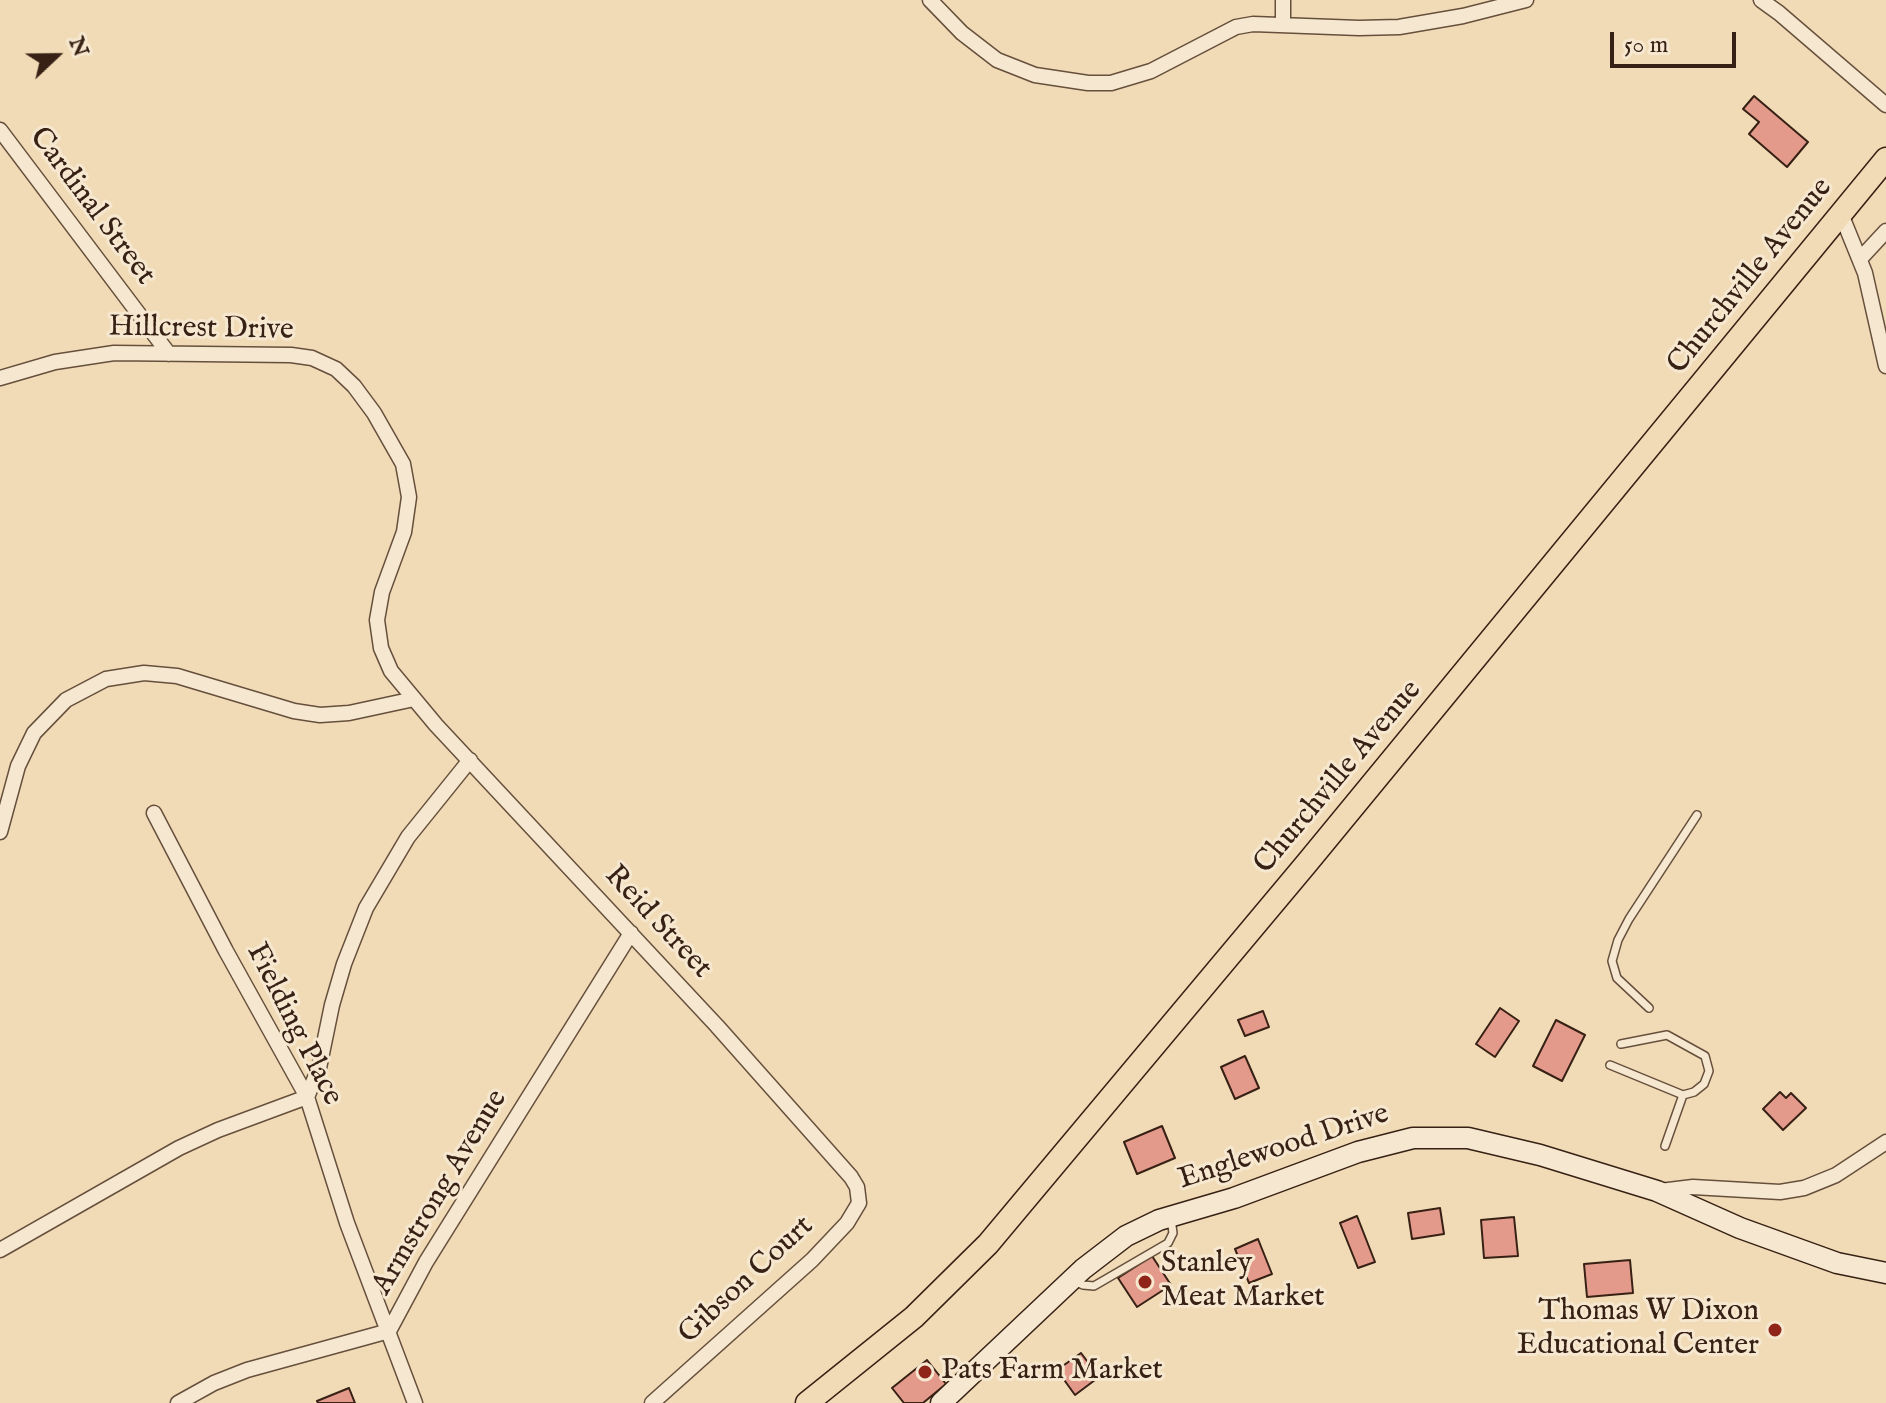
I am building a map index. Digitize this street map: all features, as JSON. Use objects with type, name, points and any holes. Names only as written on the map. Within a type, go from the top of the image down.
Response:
[{"type":"main road","name":"Churchville Avenue","points":[[807,1403],[914,1317],[988,1244],[1327,840],[1886,159]]},
{"type":"street","points":[[930,0],[962,33],[997,60],[1035,75],[1088,83],[1111,83],[1151,71],[1236,27],[1399,27],[1463,16],[1526,0]]},
{"type":"street","points":[[1283,0],[1283,25]]},
{"type":"street","points":[[1761,0],[1886,105]]},
{"type":"street","name":"Cardinal Street","points":[[0,130],[169,354]]},
{"type":"street","points":[[1841,214],[1860,259],[1886,366]]},
{"type":"street","points":[[1860,259],[1886,231]]},
{"type":"street","name":"Hillcrest Drive","points":[[0,378],[89,356],[114,353],[312,358],[341,373],[374,413],[403,464],[409,497],[404,532],[382,592],[377,620],[379,641],[391,671],[414,699]]},
{"type":"street","points":[[0,832],[18,766],[34,733],[66,700],[106,679],[144,673],[177,676],[294,711],[320,715],[349,713],[414,699]]},
{"type":"street","name":"Reid Street","points":[[414,699],[631,933],[857,1187]]},
{"type":"street","points":[[0,1250],[179,1148],[307,1097],[319,1068],[341,974],[366,908],[408,837],[470,760]]},
{"type":"street","name":"Fielding Place","points":[[154,813],[307,1097],[347,1223],[415,1403]]},
{"type":"street","name":"Armstrong Avenue","points":[[178,1403],[214,1383],[247,1370],[389,1331],[426,1262],[631,933]]},
{"type":"street","name":"Englewood Drive","points":[[941,1403],[1071,1280],[1113,1244],[1140,1228],[1249,1193],[1378,1146],[1432,1136],[1468,1138],[1499,1144],[1657,1191],[1693,1187],[1780,1192],[1804,1188],[1836,1175],[1886,1142]]},
{"type":"street","name":"Gibson Court","points":[[652,1403],[830,1241],[847,1223],[859,1203],[857,1187]]},
{"type":"street","points":[[1657,1191],[1772,1240],[1837,1263],[1886,1273]]},
{"type":"lane","points":[[1649,1008],[1617,978],[1612,961],[1629,919],[1697,815]]},
{"type":"lane","points":[[1610,1065],[1683,1095],[1694,1092],[1704,1084],[1709,1071],[1705,1056],[1667,1035],[1621,1044]]},
{"type":"lane","points":[[1665,1146],[1683,1095]]},
{"type":"building","points":[[1754,96],[1808,142],[1787,167],[1749,134],[1759,122],[1743,109]]},
{"type":"building","points":[[1500,1008],[1519,1021],[1495,1057],[1476,1044]]},
{"type":"building","points":[[1263,1011],[1269,1027],[1245,1036],[1238,1020]]},
{"type":"building","points":[[1556,1020],[1585,1035],[1562,1081],[1533,1066]]},
{"type":"building","points":[[1245,1056],[1259,1088],[1235,1099],[1221,1067]]},
{"type":"building","points":[[1780,1092],[1786,1098],[1791,1093],[1806,1108],[1783,1130],[1763,1109]]},
{"type":"building","points":[[1162,1126],[1175,1158],[1137,1174],[1124,1142]]},
{"type":"building","points":[[1440,1208],[1444,1234],[1412,1239],[1408,1213]]},
{"type":"building","points":[[1357,1216],[1375,1262],[1358,1268],[1340,1223]]},
{"type":"building","points":[[1514,1217],[1518,1256],[1484,1258],[1481,1220]]},
{"type":"building","points":[[1258,1239],[1272,1274],[1249,1283],[1235,1249]]},
{"type":"building","name":"Stanley Meat Market","points":[[1152,1256],[1171,1285],[1137,1307],[1118,1278]]},
{"type":"building","points":[[1630,1260],[1633,1293],[1587,1297],[1584,1264]]},
{"type":"building","points":[[1081,1353],[1099,1377],[1075,1395],[1057,1370]]},
{"type":"building","name":"Pats Farm Market","points":[[927,1360],[946,1384],[923,1403],[904,1403],[892,1388]]},
{"type":"building","points":[[349,1388],[355,1403],[317,1401]]},
{"type":"place","name":"Stanley Meat Market","points":[[1145,1282]]},
{"type":"place","name":"Thomas W Dixon Educational Center","points":[[1775,1330]]},
{"type":"place","name":"Pats Farm Market","points":[[925,1372]]}]
